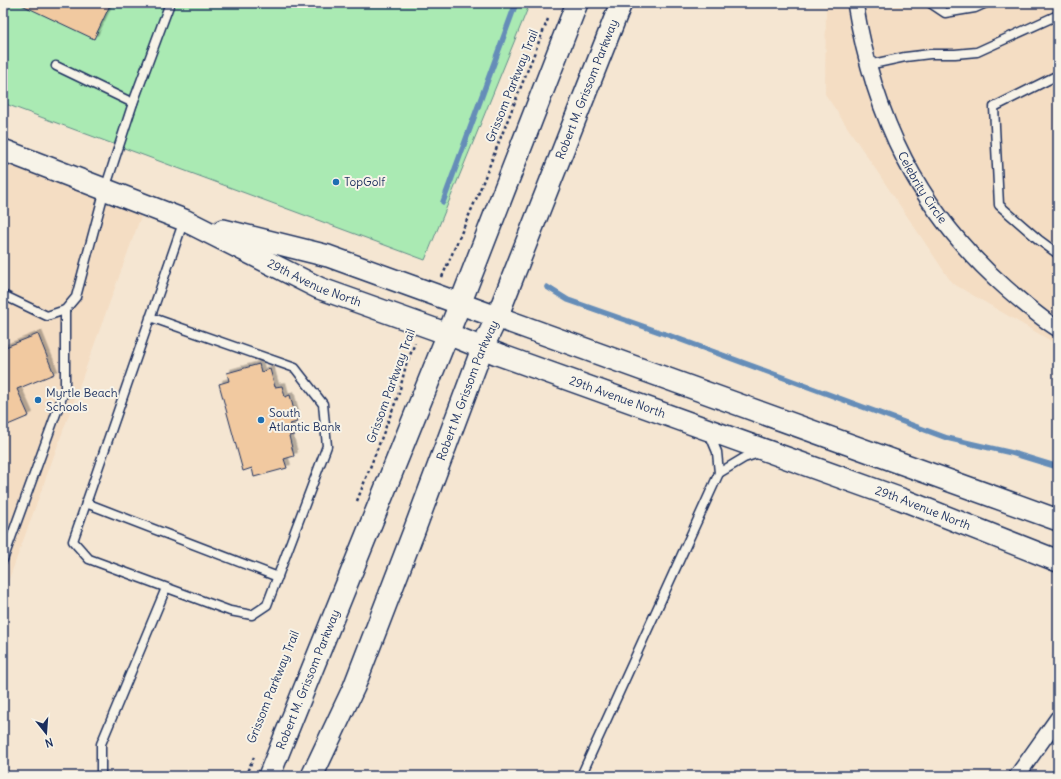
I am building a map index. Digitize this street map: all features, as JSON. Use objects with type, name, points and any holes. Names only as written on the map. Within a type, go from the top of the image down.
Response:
[{"type":"main road","name":"Robert M. Grissom Parkway","points":[[269,776],[460,304],[577,3]]},
{"type":"main road","name":"Robert M. Grissom Parkway","points":[[312,776],[354,687],[412,539],[482,349],[497,318],[621,3]]},
{"type":"main road","name":"29th Avenue North","points":[[3,150],[184,220],[319,288],[448,334],[482,349],[901,499],[1058,561]]},
{"type":"main road","name":"29th Avenue North","points":[[184,220],[328,256],[1058,520]]},
{"type":"street","name":"Celebrity Circle","points":[[855,3],[868,65],[877,96],[888,126],[906,164],[924,194],[964,246],[984,268],[1029,308],[1058,329]]},
{"type":"street","points":[[1017,776],[1058,718]]},
{"type":"lane","points":[[3,295],[47,316],[64,310],[76,297],[105,189],[133,103],[170,3]]},
{"type":"lane","points":[[930,3],[945,13],[974,8],[986,3]]},
{"type":"lane","points":[[868,65],[905,57],[930,54],[977,52],[1058,15]]},
{"type":"lane","points":[[56,66],[133,103]]},
{"type":"lane","points":[[1058,75],[994,107],[999,205],[1039,240],[1058,254]]},
{"type":"lane","points":[[150,317],[294,368],[322,404],[327,446],[267,605],[252,614],[230,611],[89,559],[73,541],[150,317],[184,220]]},
{"type":"lane","points":[[3,560],[65,389],[64,310]]},
{"type":"lane","points":[[581,776],[719,473],[717,452],[708,430]]},
{"type":"lane","points":[[719,473],[744,458],[766,451]]},
{"type":"lane","points":[[86,503],[278,577]]},
{"type":"lane","points":[[101,776],[101,744],[166,588]]},
{"type":"path","name":"Grissom Parkway Trail","points":[[434,295],[477,197],[549,17]]},
{"type":"path","name":"Grissom Parkway Trail","points":[[356,505],[399,394],[406,365],[422,325]]},
{"type":"path","name":"Grissom Parkway Trail","points":[[245,776],[257,750]]},
{"type":"shaded area","points":[[826,3],[1058,3],[1058,345],[952,283],[825,94]]},
{"type":"shaded area","name":"Myrtle Beach Schools","points":[[3,150],[145,205],[3,596]]},
{"type":"green space","name":"TopGolf","points":[[3,3],[530,3],[425,260],[3,103]]},
{"type":"building","points":[[23,3],[111,3],[94,39],[22,5]]},
{"type":"building","points":[[38,334],[54,374],[17,389],[29,416],[3,427],[3,348]]},
{"type":"building","points":[[259,364],[261,372],[270,369],[275,387],[282,386],[285,397],[290,395],[297,422],[290,424],[294,435],[289,436],[294,456],[284,459],[287,468],[254,477],[252,468],[243,471],[219,384],[229,381],[227,373]]},
{"type":"waterway","points":[[443,202],[516,3]]},
{"type":"waterway","points":[[547,287],[568,300],[668,335],[947,438],[1012,453],[1058,467]]},
{"type":"place","name":"TopGolf","points":[[336,182]]},
{"type":"place","name":"Myrtle Beach Schools","points":[[38,400]]},
{"type":"place","name":"South Atlantic Bank","points":[[261,420]]}]
